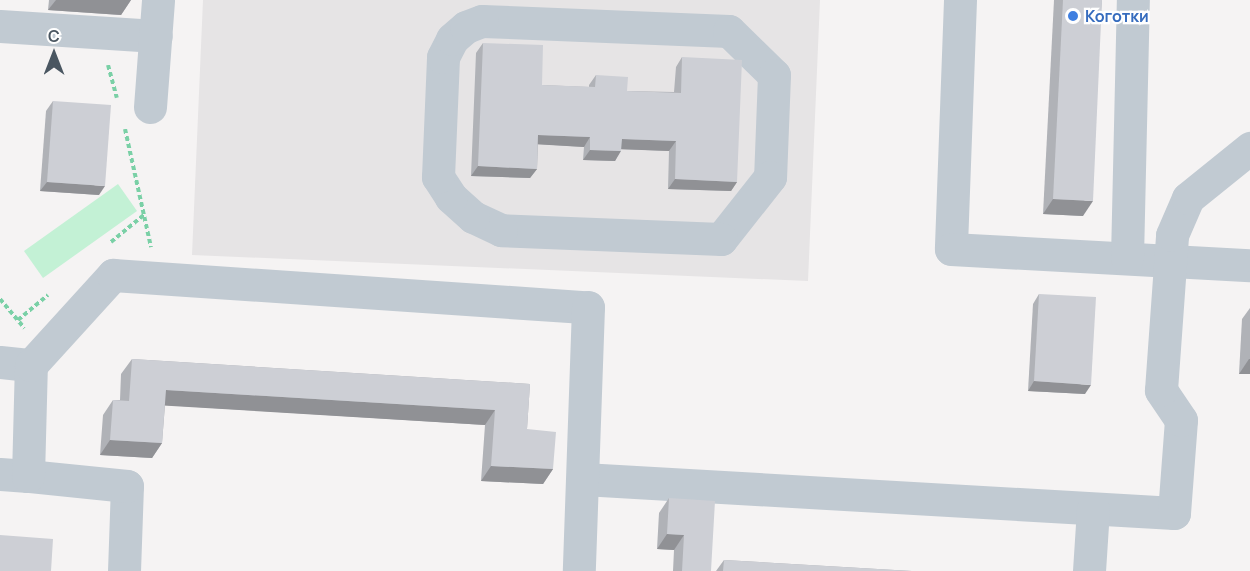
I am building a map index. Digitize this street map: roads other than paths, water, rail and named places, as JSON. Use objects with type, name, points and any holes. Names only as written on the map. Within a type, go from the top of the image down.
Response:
[{"type":"lane","points":[[137,115],[156,36],[158,0]]},
{"type":"lane","points":[[960,0],[951,249],[1250,265]]},
{"type":"lane","points":[[1127,258],[1132,0]]},
{"type":"lane","points":[[634,14],[729,31],[774,75],[770,177],[721,239],[501,230],[473,217],[450,197],[438,177],[442,57],[452,39],[466,27],[482,21],[634,14]]},
{"type":"lane","points":[[0,26],[156,36]]},
{"type":"lane","points":[[583,479],[1174,513],[1181,420],[1161,390],[1172,235],[1188,198],[1250,148]]},
{"type":"lane","points":[[124,571],[127,486],[14,475],[16,364],[113,275],[588,306],[579,571]]},
{"type":"lane","points":[[1089,571],[1093,508]]},
{"type":"place","name":"Коготки","points":[[1073,16]]}]
